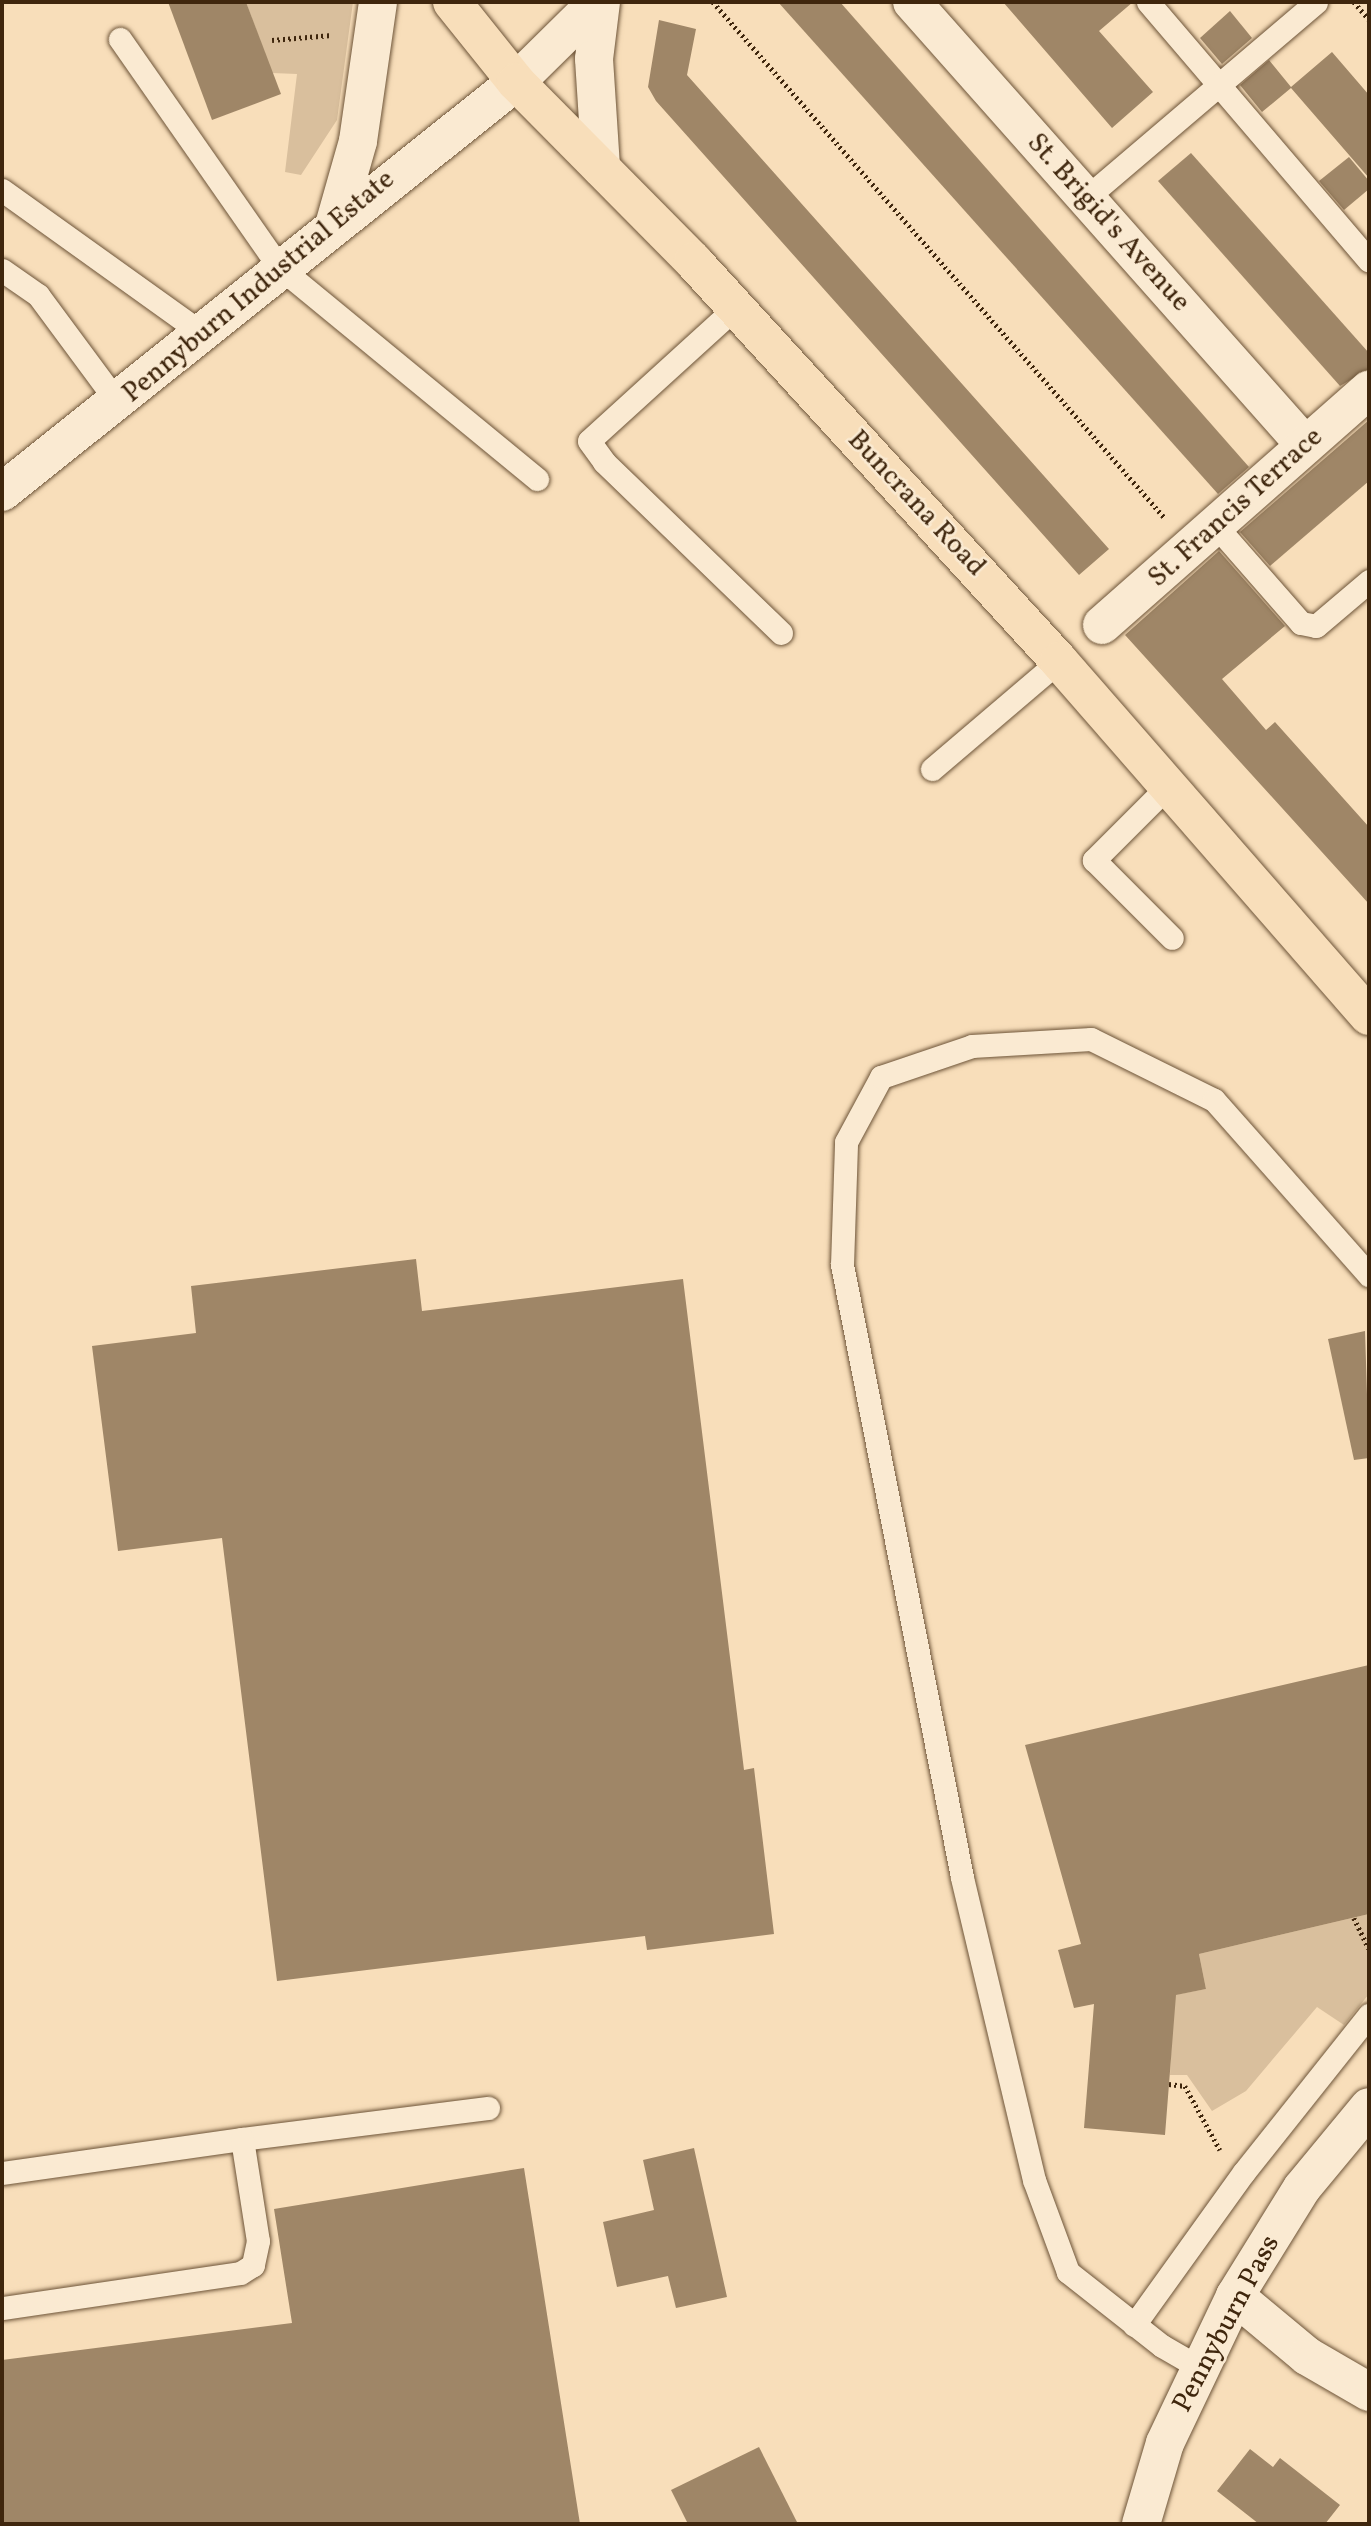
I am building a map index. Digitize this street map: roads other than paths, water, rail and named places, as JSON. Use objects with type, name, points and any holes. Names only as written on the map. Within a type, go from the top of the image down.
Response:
[{"type":"highway","name":"Buncrana Road","points":[[452,2],[516,82],[735,308],[1059,661],[1366,1007]]},
{"type":"street","name":"Pennyburn Industrial Estate","points":[[2,492],[118,403],[335,222],[516,82],[592,2]]},
{"type":"street","points":[[592,2],[601,168]]},
{"type":"street","name":"St. Brigid's Avenue","points":[[912,2],[1305,445]]},
{"type":"street","points":[[335,222],[358,141],[376,16]]},
{"type":"street","name":"St. Francis Terrace","points":[[1102,625],[1369,390]]},
{"type":"street","name":"Pennyburn Pass","points":[[1141,2524],[1166,2443],[1235,2296],[1302,2188],[1369,2107]]},
{"type":"street","points":[[1235,2296],[1307,2356],[1369,2392]]},
{"type":"lane","points":[[1148,2],[1369,261]]},
{"type":"lane","points":[[1086,198],[1316,2]]},
{"type":"lane","points":[[120,39],[279,267],[537,479]]},
{"type":"lane","points":[[2,190],[200,332]]},
{"type":"lane","points":[[2,270],[38,295],[118,403]]},
{"type":"lane","points":[[735,308],[589,441],[604,462],[781,633]]},
{"type":"lane","points":[[1204,537],[1301,623],[1317,626],[1369,581]]},
{"type":"lane","points":[[932,769],[1059,661]]},
{"type":"lane","points":[[1168,786],[1094,860],[1172,938]]},
{"type":"lane","points":[[1202,2369],[1134,2325],[1068,2272],[1034,2180],[962,1877],[842,1265],[846,1142],[881,1077],[972,1046],[1091,1039],[1214,1100],[1369,1275]]},
{"type":"lane","points":[[1134,2325],[1237,2182],[1369,2015]]},
{"type":"lane","points":[[2,2173],[488,2108]]},
{"type":"lane","points":[[2,2308],[240,2273],[253,2265],[258,2241],[242,2140]]}]
